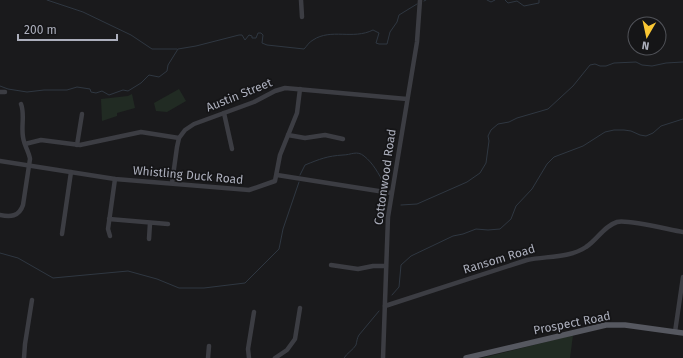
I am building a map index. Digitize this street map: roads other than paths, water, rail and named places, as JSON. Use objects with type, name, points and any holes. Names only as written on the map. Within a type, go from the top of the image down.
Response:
[{"type":"main road","name":"Prospect Road","points":[[466,358],[606,325],[625,325],[683,333]]},
{"type":"street","points":[[301,0],[302,17]]},
{"type":"street","name":"Cottonwood Road","points":[[383,358],[388,217],[417,42],[420,0]]},
{"type":"street","name":"Austin Street","points":[[179,138],[185,130],[194,124],[254,102],[275,91],[285,88],[407,99]]},
{"type":"street","points":[[300,89],[297,113],[280,155],[277,175],[391,193]]},
{"type":"street","points":[[0,215],[11,216],[20,212],[23,205],[29,166],[29,153],[23,135],[21,104]]},
{"type":"street","points":[[224,113],[232,149]]},
{"type":"street","points":[[77,145],[82,114]]},
{"type":"street","points":[[25,144],[41,140],[77,145],[141,132],[179,138],[172,183]]},
{"type":"street","points":[[288,135],[305,138],[325,135],[343,139]]},
{"type":"street","name":"Whistling Duck Road","points":[[0,160],[115,179],[249,190],[275,181],[277,175]]},
{"type":"street","points":[[62,234],[71,172]]},
{"type":"street","points":[[110,236],[108,229],[115,179]]},
{"type":"street","points":[[109,219],[168,224]]},
{"type":"street","points":[[149,239],[150,222]]},
{"type":"street","name":"Ransom Road","points":[[385,306],[527,260],[578,252],[587,247],[609,226],[618,222],[628,222],[683,232]]},
{"type":"street","points":[[331,265],[358,269],[372,266],[386,266]]},
{"type":"street","points":[[675,332],[683,277]]},
{"type":"street","points":[[24,358],[32,300]]},
{"type":"street","points":[[275,358],[292,345],[295,339],[300,308]]},
{"type":"street","points":[[249,358],[248,349],[254,312]]},
{"type":"street","points":[[208,358],[209,346]]},
{"type":"waterway","points":[[47,0],[83,12],[131,35],[152,49],[177,49]]},
{"type":"waterway","points":[[487,0],[491,2],[495,0]]},
{"type":"waterway","points":[[505,0],[508,3],[517,1],[524,6],[539,3],[539,0]]},
{"type":"waterway","points":[[0,86],[27,92],[67,90],[77,87],[90,89],[91,92],[96,93],[102,91],[109,95],[123,90],[128,91],[141,83],[149,75],[159,77],[167,71],[168,65],[178,49],[239,35],[242,35],[245,40],[249,35],[252,36],[252,38],[256,38],[258,33],[261,33],[263,35],[262,43],[267,45],[304,49],[312,41],[327,35],[358,34],[373,30],[379,33],[376,43],[387,44],[390,32],[397,22],[399,15],[417,4]]},
{"type":"waterway","points":[[401,205],[417,204],[467,182],[480,173],[486,163],[489,141],[488,136],[491,130],[498,124],[509,122],[517,118],[548,109],[573,86],[590,65],[595,64],[606,66],[614,63],[636,62],[642,65],[652,66],[683,62]]},
{"type":"waterway","points":[[392,295],[399,287],[401,265],[411,256],[453,236],[476,229],[500,229],[511,219],[516,206],[532,189],[547,164],[554,157],[583,146],[605,132],[624,130],[646,136],[653,133],[661,126],[683,119]]},
{"type":"waterway","points":[[300,175],[305,165],[315,161],[332,156],[359,153],[370,162],[384,184]]},
{"type":"waterway","points":[[0,253],[18,258],[53,278],[128,271],[157,279],[179,288],[204,288],[245,283],[279,249],[283,229],[299,182]]},
{"type":"waterway","points":[[344,358],[355,347],[357,338],[379,311]]}]
